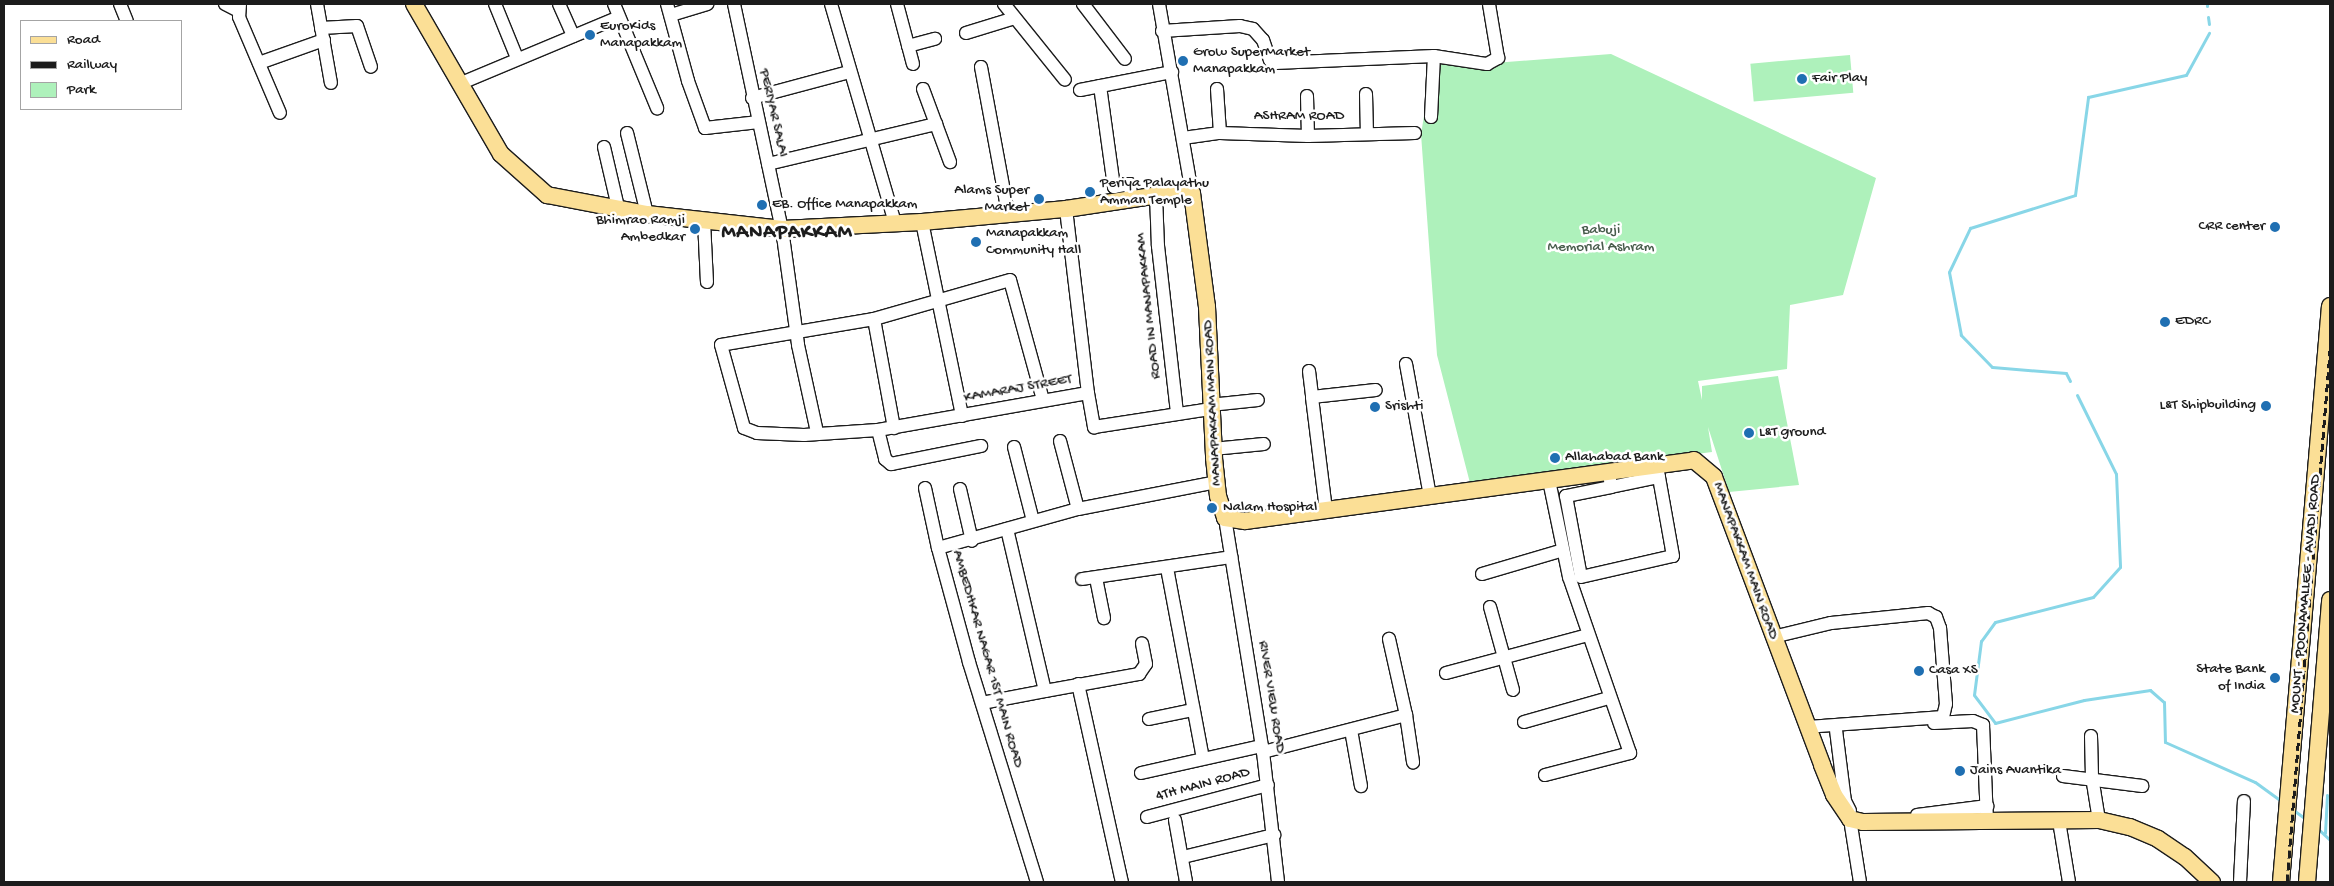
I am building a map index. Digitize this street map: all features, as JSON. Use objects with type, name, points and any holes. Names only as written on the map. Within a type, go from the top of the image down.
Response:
[{"type":"main road","points":[[414,4],[501,154],[547,195],[618,207],[646,214],[782,229],[922,222],[1008,212],[1066,209],[1131,198],[1192,193]]},
{"type":"main road","name":"MANAPAKKAM MAIN ROAD","points":[[1192,193],[1207,307],[1213,449],[1217,482],[1225,518],[1245,521],[1549,480],[1610,480],[1658,472],[1694,460],[1714,476],[1834,795],[1850,819]]},
{"type":"main road","name":"MOUNT - POONAMALLEE - AVADI ROAD","points":[[2281,882],[2330,306]]},
{"type":"main road","name":"MOUNT - POONAMALLEE - AVADI ROAD","points":[[2307,882],[2316,794],[2330,600]]},
{"type":"main road","points":[[1850,819],[1863,822],[1987,813],[2059,821],[2099,820],[2130,827],[2158,839],[2185,857],[2212,882]]},
{"type":"street","points":[[120,4],[127,20]]},
{"type":"street","points":[[225,4],[239,7],[259,63],[280,113]]},
{"type":"street","points":[[317,4],[331,83]]},
{"type":"street","points":[[495,4],[517,58]]},
{"type":"street","points":[[559,4],[573,36]]},
{"type":"street","points":[[614,4],[657,108]]},
{"type":"street","points":[[706,4],[669,9],[688,82],[705,128],[759,122]]},
{"type":"street","name":"PERIYAR SALAI","points":[[734,4],[752,98],[782,229],[796,331],[817,432]]},
{"type":"street","points":[[831,4],[849,72],[895,223]]},
{"type":"street","points":[[897,4],[913,64]]},
{"type":"street","points":[[1004,4],[1065,80]]},
{"type":"street","points":[[1083,4],[1125,59]]},
{"type":"street","points":[[1159,4],[1162,30],[1184,138],[1192,193]]},
{"type":"street","points":[[1162,30],[1240,26],[1252,30],[1263,40],[1267,55],[1275,63],[1434,56],[1494,63],[1498,58],[1489,4]]},
{"type":"street","points":[[459,84],[517,58],[619,17]]},
{"type":"street","points":[[966,33],[1015,18]]},
{"type":"street","points":[[259,63],[323,34],[357,26],[371,67]]},
{"type":"street","points":[[908,46],[935,38]]},
{"type":"street","points":[[1431,117],[1434,56]]},
{"type":"street","points":[[981,67],[1008,212]]},
{"type":"street","points":[[752,98],[849,72]]},
{"type":"street","points":[[1080,90],[1172,72]]},
{"type":"street","points":[[1100,86],[1114,187],[1130,184],[1131,198]]},
{"type":"street","points":[[923,89],[950,162]]},
{"type":"street","points":[[1217,89],[1220,133]]},
{"type":"street","points":[[1366,94],[1367,134]]},
{"type":"street","points":[[1307,96],[1308,136]]},
{"type":"street","points":[[768,164],[936,124]]},
{"type":"street","points":[[627,133],[646,214]]},
{"type":"street","name":"ASHRAM ROAD","points":[[1184,138],[1220,133],[1308,136],[1415,133]]},
{"type":"street","points":[[604,147],[618,207]]},
{"type":"street","name":"ROAD IN MANAPAKKAM","points":[[1156,195],[1158,246],[1177,414]]},
{"type":"street","points":[[1066,209],[1088,393]]},
{"type":"street","points":[[704,221],[708,282]]},
{"type":"street","points":[[922,222],[962,416]]},
{"type":"street","points":[[796,331],[874,319],[1010,280],[1043,400]]},
{"type":"street","points":[[874,319],[894,428]]},
{"type":"street","name":"KAMARAJ STREET","points":[[796,331],[721,345],[744,428],[757,433],[804,435],[817,432],[878,430],[1088,393],[1094,427],[1258,400]]},
{"type":"street","points":[[1406,364],[1430,496]]},
{"type":"street","points":[[1309,371],[1326,510]]},
{"type":"street","points":[[1312,397],[1376,390]]},
{"type":"street","points":[[878,430],[885,459],[891,464],[981,446]]},
{"type":"street","points":[[1060,441],[1078,509]]},
{"type":"street","points":[[1213,449],[1264,444]]},
{"type":"street","points":[[1014,447],[1032,521]]},
{"type":"street","points":[[1610,480],[1566,496],[1581,577],[1673,556],[1658,472]]},
{"type":"street","points":[[1545,774],[1630,753],[1588,635],[1563,550],[1549,480]]},
{"type":"street","name":"AMBEDHKAR NAGAR 1ST MAIN ROAD","points":[[1037,882],[982,703],[938,548],[972,541],[1032,521],[1078,509],[1217,482]]},
{"type":"street","points":[[925,488],[938,548]]},
{"type":"street","points":[[960,489],[972,541]]},
{"type":"street","name":"RIVER VIEW ROAD","points":[[1225,518],[1268,785],[1278,882]]},
{"type":"street","points":[[1007,529],[1045,691]]},
{"type":"street","points":[[1482,574],[1563,550]]},
{"type":"street","points":[[1082,579],[1231,557]]},
{"type":"street","points":[[1166,568],[1192,710],[1203,758]]},
{"type":"street","points":[[1096,578],[1104,618]]},
{"type":"street","points":[[1490,607],[1513,690]]},
{"type":"street","points":[[1773,637],[1831,623],[1928,613],[1936,617],[1940,628],[1946,704],[1943,717],[1809,729]]},
{"type":"street","points":[[1446,673],[1588,635]]},
{"type":"street","points":[[1389,639],[1406,715],[1413,762]]},
{"type":"street","points":[[982,703],[1139,674],[1146,664],[1142,643]]},
{"type":"street","points":[[1078,684],[1122,882]]},
{"type":"street","points":[[1524,722],[1609,698]]},
{"type":"street","points":[[1150,719],[1192,710]]},
{"type":"street","points":[[1141,773],[1203,758],[1262,749],[1351,730],[1406,715]]},
{"type":"street","points":[[1809,729],[1836,730],[1978,721],[1985,732],[1987,813],[1889,817],[1854,816],[1845,801],[1836,730]]},
{"type":"street","points":[[1351,730],[1361,786]]},
{"type":"street","points":[[2092,736],[2092,777],[2099,820]]},
{"type":"street","points":[[2062,776],[2092,777],[2142,786]]},
{"type":"street","name":"4TH MAIN ROAD","points":[[1146,817],[1268,785]]},
{"type":"street","points":[[2240,882],[2244,801]]},
{"type":"street","points":[[1850,819],[1860,882]]},
{"type":"street","points":[[1175,820],[1186,882]]},
{"type":"street","points":[[2059,821],[2069,882]]},
{"type":"street","points":[[1183,857],[1274,835]]},
{"type":"green space","name":"Babuji Memorial Ashram","points":[[1611,54],[1876,178],[1843,295],[1790,305],[1787,369],[1698,381],[1702,400],[1702,386],[1778,376],[1799,485],[1729,492],[1708,427],[1712,452],[1470,483],[1437,355],[1421,134],[1434,56],[1494,63]]},
{"type":"green space","name":"Fair Play","points":[[1850,55],[1853,93],[1754,102],[1750,64]]},
{"type":"waterway","points":[[2208,17],[2209,24]]},
{"type":"waterway","points":[[2070,381],[2066,373],[1992,367],[1961,335],[1949,272],[1970,228],[2075,195],[2088,97],[2186,75],[2209,33]]},
{"type":"waterway","points":[[2077,395],[2116,474],[2120,567],[2093,597],[1995,622],[1981,641],[1974,695],[1995,723],[2084,700],[2150,690],[2164,702],[2165,742],[2255,782],[2283,802]]},
{"type":"waterway","points":[[2325,833],[2327,795]]},
{"type":"waterway","points":[[2292,809],[2307,820]]},
{"type":"waterway","points":[[2316,827],[2330,840]]},
{"type":"railway","points":[[2287,882],[2330,351]]},
{"type":"place","name":"EuroKids Manapakkam","points":[[590,35]]},
{"type":"place","name":"Grow SuperMarket Manapakkam","points":[[1183,61]]},
{"type":"place","name":"Fair Play","points":[[1802,79]]},
{"type":"place","name":"Periya Palayathu Amman Temple","points":[[1090,192]]},
{"type":"place","name":"Alams Super Market","points":[[1039,199]]},
{"type":"place","name":"EB. Office Manapakkam","points":[[762,205]]},
{"type":"place","name":"CRR center","points":[[2275,227]]},
{"type":"place","name":"Bhimrao Ramji Ambedkar","points":[[695,229]]},
{"type":"place","name":"Manapakkam Community Hall","points":[[976,242]]},
{"type":"place","name":"EDRC","points":[[2165,322]]},
{"type":"place","name":"L&T Shipbuilding","points":[[2266,406]]},
{"type":"place","name":"Srishti","points":[[1375,407]]},
{"type":"place","name":"L&T ground","points":[[1749,433]]},
{"type":"place","name":"Allahabad Bank","points":[[1555,458]]},
{"type":"place","name":"Nalam Hospital","points":[[1212,508]]},
{"type":"place","name":"Casa XS","points":[[1919,671]]},
{"type":"place","name":"State Bank of India","points":[[2275,678]]},
{"type":"place","name":"Jains Avantika","points":[[1960,771]]},
{"type":"district","name":"MANAPAKKAM","points":[[787,233]]}]
